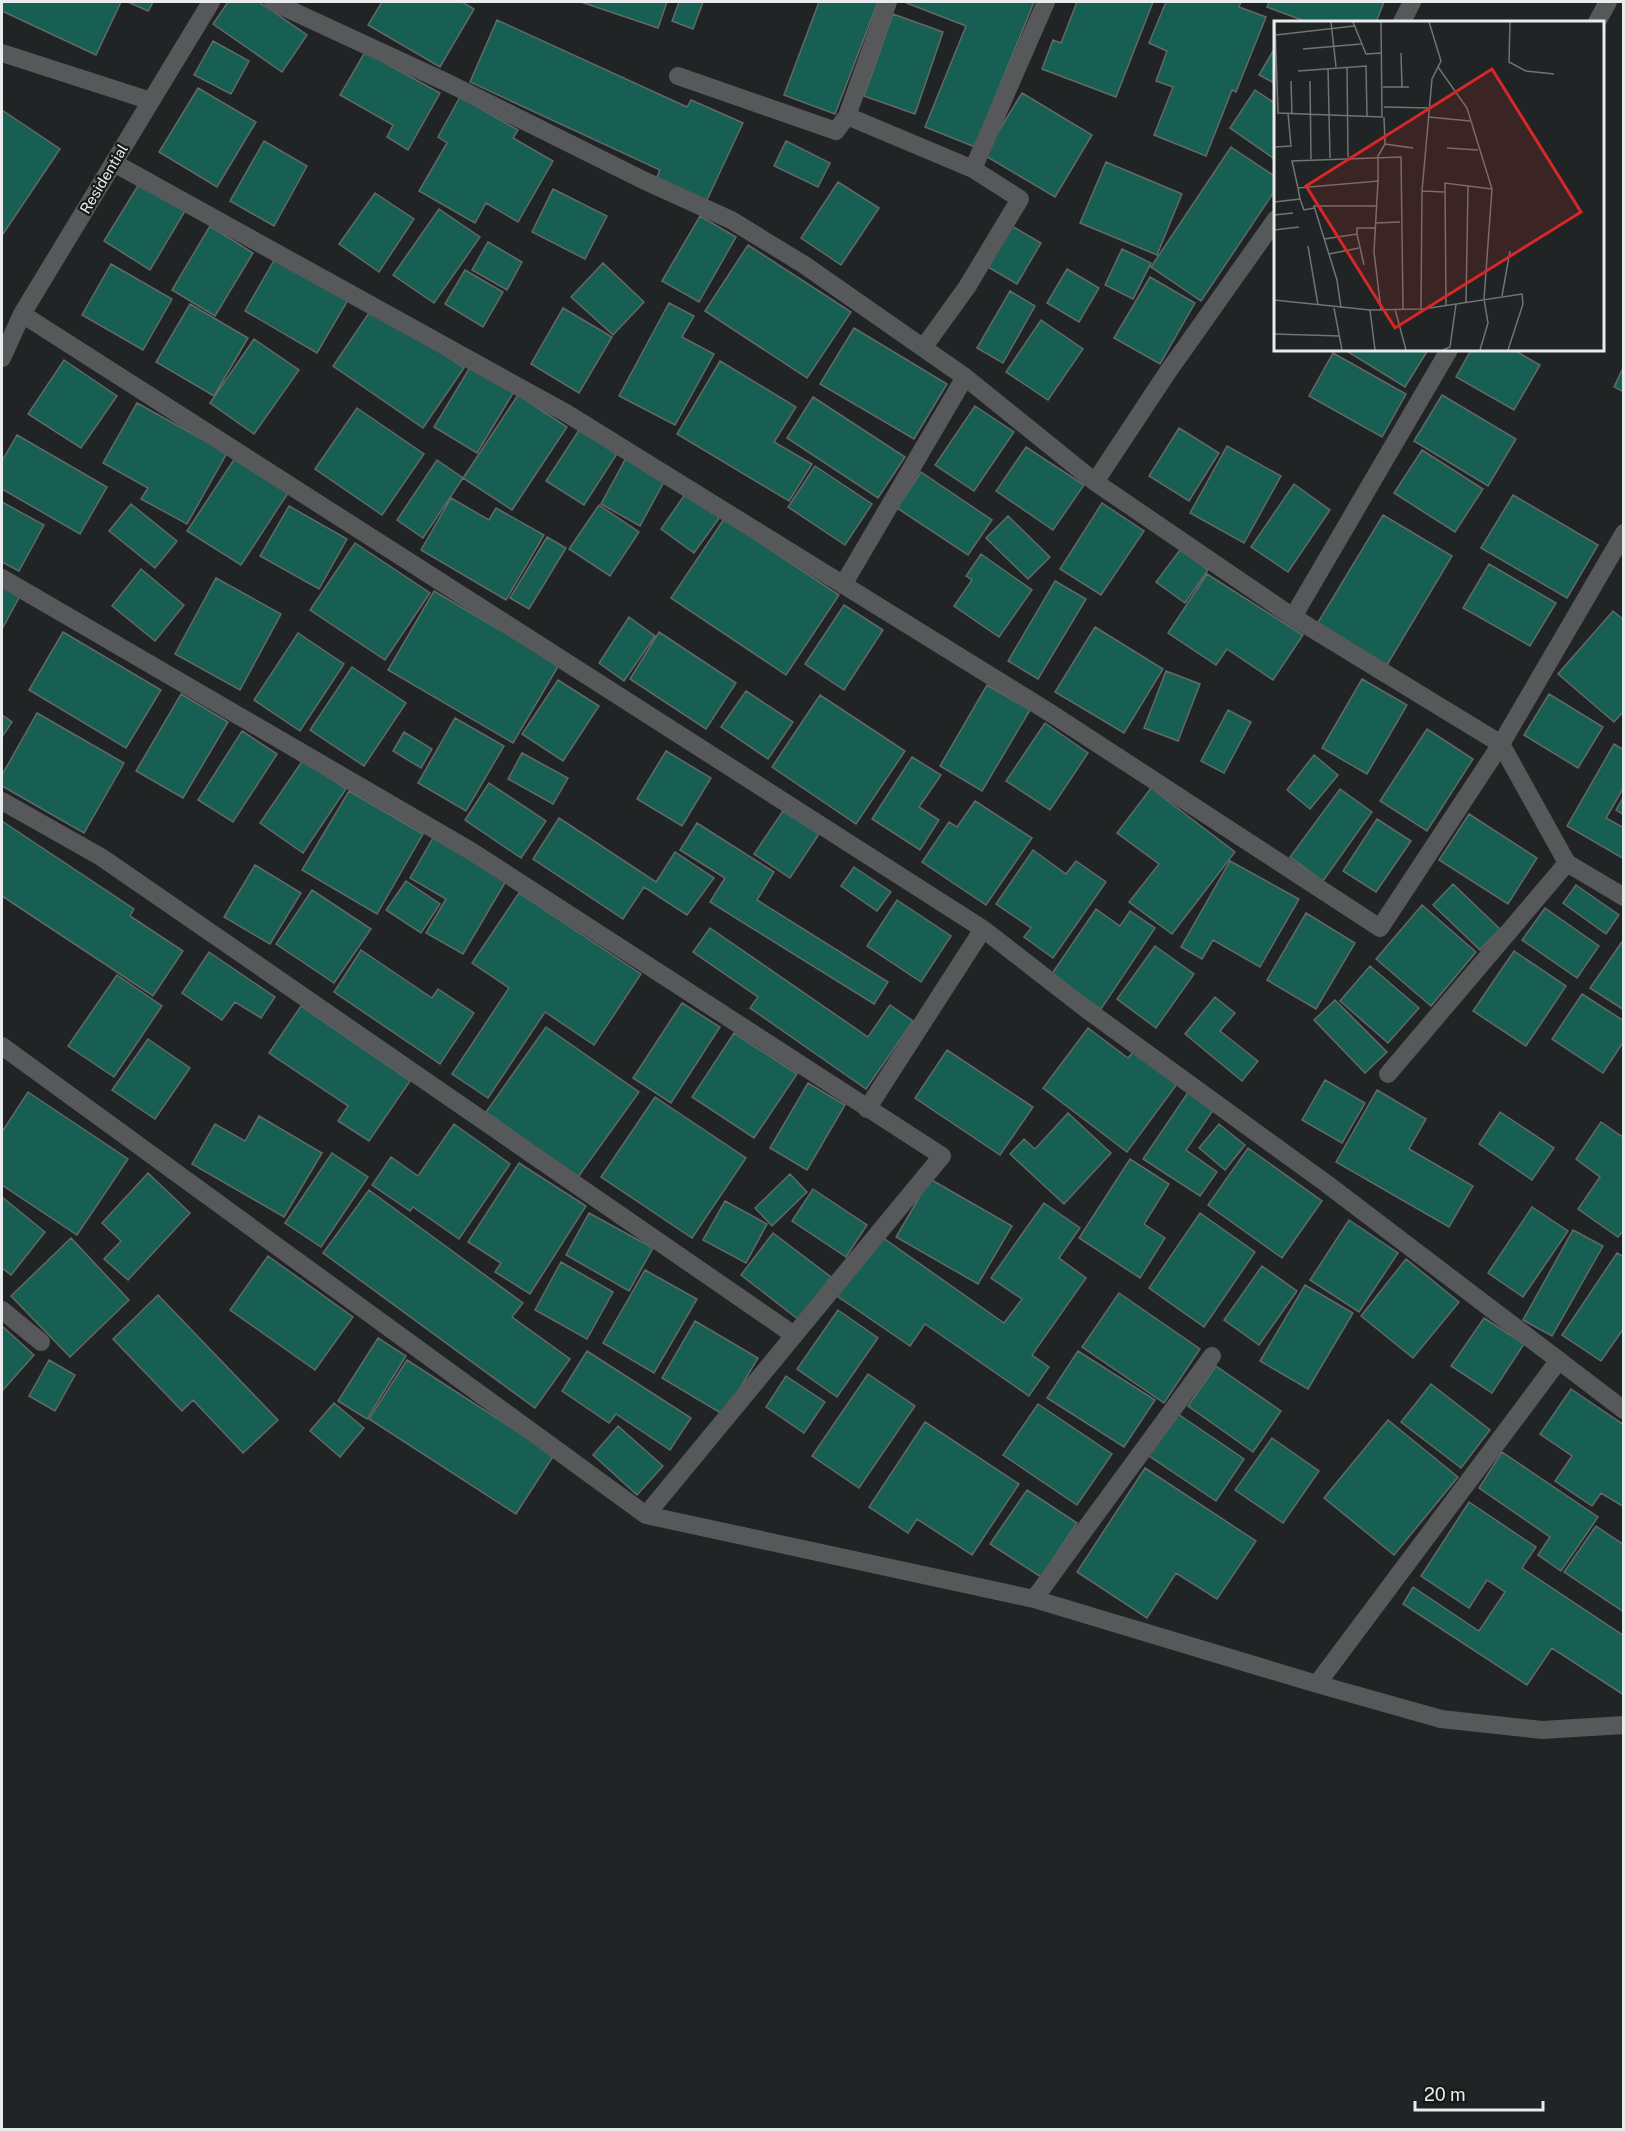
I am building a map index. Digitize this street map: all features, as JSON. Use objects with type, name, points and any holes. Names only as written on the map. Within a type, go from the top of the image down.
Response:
[{"type":"street","name":"Residential","points":[[2,358],[22,314],[211,2]]},
{"type":"street","points":[[273,2],[450,84],[643,180],[731,220],[803,264],[965,377],[1095,482],[1293,618],[1501,744],[1567,863],[1623,897]]},
{"type":"street","points":[[678,76],[836,131],[847,116],[888,2]]},
{"type":"street","points":[[973,169],[1046,2]]},
{"type":"street","points":[[1402,21],[1412,2]]},
{"type":"street","points":[[1598,21],[1608,2]]},
{"type":"street","points":[[2,52],[151,101]]},
{"type":"street","points":[[847,116],[973,169],[1020,199],[967,286],[923,348]]},
{"type":"street","points":[[114,163],[566,413],[1052,714],[1380,928],[1501,744],[1623,533]]},
{"type":"street","points":[[1095,482],[1167,373],[1274,220]]},
{"type":"street","points":[[22,314],[983,929],[1086,1009],[1328,1184],[1623,1410]]},
{"type":"street","points":[[1293,618],[1448,351]]},
{"type":"street","points":[[843,585],[965,377]]},
{"type":"street","points":[[2,578],[471,851],[942,1156],[646,1515]]},
{"type":"street","points":[[2,801],[101,857],[794,1335]]},
{"type":"street","points":[[1388,1074],[1567,863]]},
{"type":"street","points":[[867,1109],[983,929]]},
{"type":"street","points":[[2,1046],[646,1515],[1034,1599],[1441,1719],[1542,1730],[1623,1725]]},
{"type":"street","points":[[2,1310],[41,1342]]},
{"type":"street","points":[[1034,1599],[1212,1356]]},
{"type":"street","points":[[1317,1684],[1559,1360]]},
{"type":"building","points":[[2,2],[121,2],[96,55],[2,11]]},
{"type":"building","points":[[128,2],[153,2],[148,11]]},
{"type":"building","points":[[228,2],[259,2],[307,35],[282,72],[213,24]]},
{"type":"building","points":[[382,2],[462,2],[474,9],[440,67],[368,25]]},
{"type":"building","points":[[581,2],[667,2],[658,28]]},
{"type":"building","points":[[679,2],[703,2],[693,29],[672,21]]},
{"type":"building","points":[[819,2],[878,2],[835,114],[784,95]]},
{"type":"building","points":[[904,2],[1034,2],[975,147],[925,127],[966,26]]},
{"type":"building","points":[[1077,2],[1153,2],[1116,97],[1042,69],[1053,40],[1061,43]]},
{"type":"building","points":[[1166,2],[1241,2],[1239,7],[1266,17],[1236,92],[1232,90],[1206,156],[1154,135],[1173,87],[1156,81],[1167,51],[1149,43]]},
{"type":"building","points":[[1269,2],[1384,2],[1376,21],[1304,21],[1267,7]]},
{"type":"building","points":[[893,14],[943,32],[915,114],[864,96]]},
{"type":"building","points":[[497,20],[687,107],[691,100],[743,123],[706,202],[656,179],[660,170],[470,82]]},
{"type":"building","points":[[213,41],[249,61],[231,94],[194,75]]},
{"type":"building","points":[[1274,49],[1274,83],[1259,75]]},
{"type":"building","points":[[365,52],[440,93],[408,150],[387,137],[393,125],[340,95]]},
{"type":"building","points":[[198,88],[256,122],[217,187],[159,152]]},
{"type":"building","points":[[1255,90],[1274,103],[1274,159],[1230,128]]},
{"type":"building","points":[[1022,93],[1092,135],[1055,197],[984,155]]},
{"type":"building","points":[[460,97],[518,130],[513,138],[553,161],[518,222],[486,203],[475,223],[419,191],[447,143],[438,137]]},
{"type":"building","points":[[2,110],[60,149],[3,234],[2,233]]},
{"type":"building","points":[[264,141],[307,166],[274,226],[230,201]]},
{"type":"building","points":[[786,141],[830,163],[818,187],[774,166]]},
{"type":"building","points":[[1231,147],[1274,176],[1274,192],[1201,301],[1151,267]]},
{"type":"building","points":[[1106,162],[1182,194],[1157,255],[1080,223]]},
{"type":"building","points":[[838,182],[879,208],[841,265],[801,238]]},
{"type":"building","points":[[139,184],[185,211],[150,270],[104,241]]},
{"type":"building","points":[[553,189],[607,216],[585,259],[532,232]]},
{"type":"building","points":[[375,193],[414,219],[379,272],[339,244]]},
{"type":"building","points":[[439,209],[480,237],[434,303],[393,275]]},
{"type":"building","points":[[700,216],[736,237],[699,302],[662,281]]},
{"type":"building","points":[[1010,225],[1041,243],[1017,284],[986,266]]},
{"type":"building","points":[[210,226],[253,253],[215,316],[172,290]]},
{"type":"building","points":[[488,242],[522,262],[507,290],[472,270]]},
{"type":"building","points":[[748,245],[851,312],[807,378],[705,311]]},
{"type":"building","points":[[1122,249],[1151,263],[1133,299],[1105,285]]},
{"type":"building","points":[[276,257],[348,300],[317,353],[245,311]]},
{"type":"building","points":[[603,263],[644,302],[613,335],[571,297]]},
{"type":"building","points":[[111,264],[172,299],[143,350],[82,315]]},
{"type":"building","points":[[1067,269],[1099,288],[1079,322],[1047,303]]},
{"type":"building","points":[[465,270],[503,292],[483,327],[445,304]]},
{"type":"building","points":[[1150,277],[1195,303],[1160,364],[1114,338]]},
{"type":"building","points":[[1010,291],[1035,306],[1003,363],[977,348]]},
{"type":"building","points":[[669,303],[694,316],[682,337],[714,354],[675,425],[619,396]]},
{"type":"building","points":[[190,304],[248,338],[214,396],[156,362]]},
{"type":"building","points":[[373,307],[464,368],[423,428],[333,366]]},
{"type":"building","points":[[563,308],[612,337],[579,393],[531,364]]},
{"type":"building","points":[[1041,320],[1083,349],[1048,400],[1006,372]]},
{"type":"building","points":[[854,328],[947,384],[914,439],[820,384]]},
{"type":"building","points":[[254,339],[299,370],[254,434],[210,403]]},
{"type":"building","points":[[1347,351],[1427,351],[1405,387]]},
{"type":"building","points":[[1470,351],[1516,351],[1540,365],[1514,410],[1456,377]]},
{"type":"building","points":[[1333,353],[1406,394],[1382,437],[1309,396]]},
{"type":"building","points":[[64,360],[117,396],[81,448],[28,414]]},
{"type":"building","points":[[720,361],[796,407],[774,442],[812,464],[789,501],[677,434]]},
{"type":"building","points":[[472,364],[515,390],[477,453],[434,427]]},
{"type":"building","points":[[1624,366],[1624,392],[1614,387]]},
{"type":"building","points":[[518,395],[567,427],[512,510],[463,478]]},
{"type":"building","points":[[1442,395],[1516,439],[1488,486],[1414,441]]},
{"type":"building","points":[[813,397],[905,457],[878,498],[787,438]]},
{"type":"building","points":[[137,403],[227,453],[187,524],[141,499],[148,488],[103,463]]},
{"type":"building","points":[[975,406],[1014,432],[974,491],[935,465]]},
{"type":"building","points":[[357,408],[424,454],[382,515],[315,469]]},
{"type":"building","points":[[583,424],[620,449],[584,505],[546,481]]},
{"type":"building","points":[[1179,428],[1219,453],[1189,501],[1149,476]]},
{"type":"building","points":[[17,435],[107,487],[80,534],[2,489],[2,461]]},
{"type":"building","points":[[1227,446],[1281,476],[1244,543],[1190,513]]},
{"type":"building","points":[[1026,447],[1084,485],[1053,530],[996,491]]},
{"type":"building","points":[[1422,450],[1483,489],[1455,532],[1394,493]]},
{"type":"building","points":[[235,458],[288,493],[241,565],[187,531]]},
{"type":"building","points":[[626,458],[665,480],[640,526],[601,504]]},
{"type":"building","points":[[437,460],[463,478],[423,538],[397,520]]},
{"type":"building","points":[[815,466],[872,504],[845,545],[788,507]]},
{"type":"building","points":[[921,472],[992,520],[968,555],[897,508]]},
{"type":"building","points":[[1294,484],[1330,510],[1288,572],[1251,547]]},
{"type":"building","points":[[686,493],[720,517],[694,553],[661,529]]},
{"type":"building","points":[[1513,495],[1598,545],[1567,598],[1481,548]]},
{"type":"building","points":[[451,498],[489,520],[496,508],[544,535],[506,600],[421,550]]},
{"type":"building","points":[[2,502],[44,525],[19,571],[2,562]]},
{"type":"building","points":[[1102,503],[1144,531],[1101,595],[1060,569]]},
{"type":"building","points":[[131,504],[177,541],[155,568],[109,531]]},
{"type":"building","points":[[599,505],[639,532],[610,576],[569,549]]},
{"type":"building","points":[[289,506],[347,539],[319,589],[260,556]]},
{"type":"building","points":[[1383,515],[1452,556],[1387,665],[1317,624]]},
{"type":"building","points":[[1008,516],[1050,557],[1028,579],[986,538]]},
{"type":"building","points":[[724,519],[839,595],[786,675],[671,598]]},
{"type":"building","points":[[547,537],[566,548],[529,609],[510,598]]},
{"type":"building","points":[[355,543],[430,593],[385,660],[310,610]]},
{"type":"building","points":[[1180,550],[1208,570],[1185,603],[1156,582]]},
{"type":"building","points":[[981,554],[1032,590],[999,637],[954,606],[972,580],[966,576]]},
{"type":"building","points":[[1489,564],[1556,603],[1530,646],[1463,608]]},
{"type":"building","points":[[141,569],[184,605],[155,641],[112,606]]},
{"type":"building","points":[[1207,574],[1303,635],[1273,680],[1227,649],[1216,665],[1168,633]]},
{"type":"building","points":[[216,578],[281,614],[240,690],[175,654]]},
{"type":"building","points":[[1055,581],[1086,599],[1038,679],[1008,661]]},
{"type":"building","points":[[2,584],[21,594],[2,629]]},
{"type":"building","points":[[434,591],[559,665],[513,743],[388,670]]},
{"type":"building","points":[[844,605],[883,630],[844,690],[805,664]]},
{"type":"building","points":[[1613,611],[1624,620],[1624,711],[1614,722],[1558,674]]},
{"type":"building","points":[[629,617],[655,636],[624,681],[599,663]]},
{"type":"building","points":[[1095,627],[1163,669],[1124,733],[1055,692]]},
{"type":"building","points":[[63,632],[161,690],[126,748],[29,690]]},
{"type":"building","points":[[659,632],[736,683],[706,729],[630,679]]},
{"type":"building","points":[[298,633],[344,664],[300,731],[254,700]]},
{"type":"building","points":[[352,667],[406,703],[364,766],[310,730]]},
{"type":"building","points":[[1166,671],[1200,684],[1178,741],[1144,728]]},
{"type":"building","points":[[1362,679],[1407,705],[1367,774],[1322,748]]},
{"type":"building","points":[[558,680],[599,706],[563,761],[522,734]]},
{"type":"building","points":[[987,685],[1030,710],[982,791],[940,766]]},
{"type":"building","points":[[746,691],[793,722],[768,759],[721,727]]},
{"type":"building","points":[[181,694],[228,722],[183,798],[136,771]]},
{"type":"building","points":[[1549,694],[1603,727],[1578,768],[1524,735]]},
{"type":"building","points":[[820,695],[905,751],[856,824],[772,767]]},
{"type":"building","points":[[1228,710],[1251,722],[1224,773],[1201,761]]},
{"type":"building","points":[[37,713],[124,763],[84,833],[2,786],[2,775]]},
{"type":"building","points":[[2,715],[12,722],[2,737]]},
{"type":"building","points":[[455,718],[504,746],[466,811],[418,783]]},
{"type":"building","points":[[1045,723],[1088,753],[1050,810],[1006,781]]},
{"type":"building","points":[[1427,729],[1473,759],[1427,831],[1380,801]]},
{"type":"building","points":[[242,731],[277,754],[233,822],[198,800]]},
{"type":"building","points":[[404,732],[432,749],[421,768],[393,751]]},
{"type":"building","points":[[1614,744],[1624,750],[1624,787],[1606,818],[1624,828],[1624,859],[1567,826]]},
{"type":"building","points":[[666,751],[711,778],[682,826],[637,799]]},
{"type":"building","points":[[522,753],[568,778],[553,804],[508,779]]},
{"type":"building","points":[[1314,755],[1338,775],[1310,809],[1287,790]]},
{"type":"building","points":[[912,757],[941,775],[919,807],[939,820],[920,850],[872,819]]},
{"type":"building","points":[[303,760],[346,789],[303,853],[260,823]]},
{"type":"building","points":[[489,783],[546,821],[521,858],[465,820]]},
{"type":"building","points":[[1151,788],[1235,852],[1172,934],[1129,902],[1159,864],[1117,833]]},
{"type":"building","points":[[1340,789],[1372,812],[1323,881],[1290,857]]},
{"type":"building","points":[[349,791],[423,834],[377,914],[302,870]]},
{"type":"building","points":[[1624,796],[1624,815],[1616,810]]},
{"type":"building","points":[[975,801],[1032,838],[986,905],[922,862],[949,822],[957,827]]},
{"type":"building","points":[[783,811],[819,834],[790,878],[754,854]]},
{"type":"building","points":[[1469,814],[1537,858],[1508,904],[1439,860]]},
{"type":"building","points":[[559,818],[656,882],[675,852],[714,878],[687,915],[644,887],[623,919],[533,859]]},
{"type":"building","points":[[1377,819],[1411,841],[1376,892],[1343,871]]},
{"type":"building","points":[[2,821],[134,909],[130,916],[183,951],[153,996],[2,896]]},
{"type":"building","points":[[697,823],[774,872],[757,900],[888,982],[874,1004],[710,902],[725,878],[680,850]]},
{"type":"building","points":[[433,838],[506,881],[463,954],[426,933],[446,899],[410,878]]},
{"type":"building","points":[[1033,850],[1066,874],[1076,861],[1106,882],[1053,958],[1024,937],[1031,928],[996,904]]},
{"type":"building","points":[[1230,861],[1299,899],[1260,967],[1213,940],[1202,959],[1181,947]]},
{"type":"building","points":[[255,865],[301,893],[270,944],[224,917]]},
{"type":"building","points":[[854,867],[891,892],[877,911],[841,886]]},
{"type":"building","points":[[406,881],[440,904],[421,933],[386,910]]},
{"type":"building","points":[[1453,884],[1500,929],[1480,950],[1433,905]]},
{"type":"building","points":[[1576,885],[1619,915],[1606,934],[1563,903]]},
{"type":"building","points":[[312,890],[371,929],[334,983],[276,944]]},
{"type":"building","points":[[519,893],[641,974],[594,1045],[545,1012],[488,1098],[452,1074],[509,988],[472,963]]},
{"type":"building","points":[[897,900],[951,936],[921,982],[867,946]]},
{"type":"building","points":[[1422,905],[1476,952],[1431,1006],[1376,959]]},
{"type":"building","points":[[1545,908],[1599,946],[1577,978],[1522,940]]},
{"type":"building","points":[[1096,909],[1120,926],[1130,911],[1155,928],[1101,1009],[1051,975]]},
{"type":"building","points":[[1306,913],[1355,943],[1316,1009],[1267,980]]},
{"type":"building","points":[[710,928],[868,1037],[890,1005],[913,1021],[866,1089],[750,1008],[758,997],[693,952]]},
{"type":"building","points":[[1624,939],[1624,1010],[1590,988]]},
{"type":"building","points":[[1155,946],[1194,974],[1156,1028],[1117,999]]},
{"type":"building","points":[[361,950],[432,998],[438,989],[474,1013],[440,1064],[334,992]]},
{"type":"building","points":[[1514,951],[1566,986],[1526,1046],[1473,1011]]},
{"type":"building","points":[[209,952],[275,997],[261,1018],[235,1002],[222,1020],[182,993]]},
{"type":"building","points":[[1370,966],[1419,1008],[1388,1043],[1340,1001]]},
{"type":"building","points":[[117,975],[162,1006],[114,1077],[68,1046]]},
{"type":"building","points":[[1582,994],[1624,1021],[1624,1041],[1603,1073],[1552,1039]]},
{"type":"building","points":[[1215,997],[1235,1013],[1220,1031],[1258,1061],[1242,1081],[1185,1034]]},
{"type":"building","points":[[1335,1000],[1387,1052],[1365,1073],[1314,1020]]},
{"type":"building","points":[[682,1003],[720,1027],[671,1103],[633,1078]]},
{"type":"building","points":[[301,1006],[410,1081],[369,1141],[338,1121],[348,1106],[269,1053]]},
{"type":"building","points":[[546,1027],[639,1092],[578,1177],[486,1112]]},
{"type":"building","points":[[1088,1028],[1128,1058],[1134,1051],[1177,1084],[1127,1152],[1043,1088]]},
{"type":"building","points":[[734,1033],[797,1074],[754,1138],[692,1097]]},
{"type":"building","points":[[148,1039],[190,1068],[155,1119],[112,1090]]},
{"type":"building","points":[[947,1050],[1033,1107],[1000,1155],[915,1098]]},
{"type":"building","points":[[1325,1080],[1365,1103],[1342,1143],[1302,1120]]},
{"type":"building","points":[[808,1083],[845,1105],[807,1170],[770,1148]]},
{"type":"building","points":[[1377,1090],[1426,1119],[1409,1149],[1473,1186],[1449,1227],[1336,1162]]},
{"type":"building","points":[[1189,1091],[1214,1109],[1186,1150],[1217,1172],[1200,1196],[1143,1159]]},
{"type":"building","points":[[28,1092],[128,1159],[77,1235],[2,1185],[2,1132]]},
{"type":"building","points":[[655,1097],[746,1158],[692,1238],[601,1177]]},
{"type":"building","points":[[1500,1112],[1554,1148],[1532,1180],[1479,1144]]},
{"type":"building","points":[[1068,1113],[1111,1153],[1064,1204],[1010,1154],[1024,1139],[1035,1149]]},
{"type":"building","points":[[259,1116],[322,1153],[284,1217],[192,1164],[215,1124],[245,1141]]},
{"type":"building","points":[[1601,1122],[1624,1138],[1624,1230],[1618,1237],[1578,1209],[1600,1177],[1576,1159]]},
{"type":"building","points":[[454,1124],[510,1164],[459,1239],[413,1207],[410,1211],[372,1185],[391,1157],[418,1176]]},
{"type":"building","points":[[1219,1124],[1245,1145],[1225,1170],[1199,1148]]},
{"type":"building","points":[[1248,1148],[1322,1201],[1282,1258],[1208,1205]]},
{"type":"building","points":[[332,1153],[368,1177],[321,1247],[285,1223]]},
{"type":"building","points":[[1130,1159],[1169,1184],[1144,1224],[1165,1238],[1140,1278],[1079,1238]]},
{"type":"building","points":[[519,1163],[586,1206],[530,1294],[495,1272],[501,1263],[468,1242]]},
{"type":"building","points":[[148,1173],[190,1213],[128,1280],[104,1259],[121,1241],[102,1223]]},
{"type":"building","points":[[790,1174],[807,1192],[772,1226],[755,1208]]},
{"type":"building","points":[[930,1179],[1012,1226],[978,1284],[896,1237]]},
{"type":"building","points":[[813,1189],[867,1225],[846,1257],[792,1221]]},
{"type":"building","points":[[369,1190],[523,1303],[512,1317],[570,1359],[535,1408],[323,1253]]},
{"type":"building","points":[[2,1197],[45,1232],[11,1275],[2,1268]]},
{"type":"building","points":[[725,1201],[767,1224],[746,1263],[703,1240]]},
{"type":"building","points":[[1044,1203],[1080,1228],[1059,1258],[1086,1278],[1032,1355],[1049,1367],[1029,1396],[925,1324],[910,1346],[837,1296],[879,1235],[1004,1323],[1022,1299],[991,1278]]},
{"type":"building","points":[[1532,1207],[1568,1231],[1523,1297],[1488,1273]]},
{"type":"building","points":[[589,1213],[653,1248],[629,1291],[566,1255]]},
{"type":"building","points":[[1200,1213],[1255,1252],[1204,1327],[1149,1288]]},
{"type":"building","points":[[1349,1220],[1398,1253],[1359,1312],[1310,1280]]},
{"type":"building","points":[[1573,1230],[1603,1246],[1552,1336],[1523,1320]]},
{"type":"building","points":[[773,1233],[831,1277],[799,1320],[741,1275]]},
{"type":"building","points":[[71,1238],[129,1300],[70,1357],[11,1296]]},
{"type":"building","points":[[1617,1253],[1624,1257],[1624,1328],[1601,1361],[1562,1335]]},
{"type":"building","points":[[268,1256],[353,1317],[315,1370],[230,1310]]},
{"type":"building","points":[[1406,1259],[1459,1302],[1413,1358],[1361,1316]]},
{"type":"building","points":[[561,1262],[613,1292],[587,1339],[535,1310]]},
{"type":"building","points":[[1262,1266],[1297,1291],[1259,1345],[1224,1320]]},
{"type":"building","points":[[645,1270],[697,1299],[654,1373],[603,1343]]},
{"type":"building","points":[[1305,1285],[1353,1313],[1308,1389],[1260,1361]]},
{"type":"building","points":[[1119,1293],[1200,1349],[1164,1403],[1082,1347]]},
{"type":"building","points":[[158,1295],[278,1420],[243,1453],[193,1400],[182,1411],[113,1339]]},
{"type":"building","points":[[838,1310],[878,1338],[837,1397],[797,1369]]},
{"type":"building","points":[[1484,1318],[1524,1344],[1492,1393],[1451,1366]]},
{"type":"building","points":[[695,1321],[758,1358],[724,1415],[662,1378]]},
{"type":"building","points":[[2,1326],[34,1355],[3,1390],[2,1388]]},
{"type":"building","points":[[378,1338],[406,1356],[367,1419],[338,1401]]},
{"type":"building","points":[[587,1351],[691,1418],[670,1450],[616,1414],[609,1423],[562,1391]]},
{"type":"building","points":[[1078,1351],[1155,1400],[1124,1447],[1047,1398]]},
{"type":"building","points":[[49,1360],[75,1375],[55,1411],[29,1396]]},
{"type":"building","points":[[407,1360],[554,1455],[516,1514],[369,1419]]},
{"type":"building","points":[[1216,1366],[1281,1411],[1253,1452],[1188,1406]]},
{"type":"building","points":[[868,1374],[915,1406],[859,1488],[812,1456]]},
{"type":"building","points":[[786,1376],[825,1402],[804,1433],[766,1407]]},
{"type":"building","points":[[1431,1384],[1490,1430],[1461,1468],[1401,1422]]},
{"type":"building","points":[[1571,1389],[1624,1425],[1624,1507],[1601,1493],[1592,1506],[1555,1481],[1572,1456],[1540,1434]]},
{"type":"building","points":[[334,1403],[364,1428],[340,1457],[310,1431]]},
{"type":"building","points":[[1038,1404],[1112,1454],[1077,1505],[1003,1455]]},
{"type":"building","points":[[1178,1414],[1244,1459],[1216,1501],[1149,1456]]},
{"type":"building","points":[[1388,1420],[1458,1477],[1394,1555],[1324,1498]]},
{"type":"building","points":[[925,1422],[1019,1484],[972,1555],[917,1519],[908,1533],[869,1507]]},
{"type":"building","points":[[618,1426],[663,1466],[637,1495],[593,1455]]},
{"type":"building","points":[[1272,1438],[1319,1471],[1283,1523],[1235,1490]]},
{"type":"building","points":[[1502,1452],[1598,1517],[1561,1571],[1538,1555],[1550,1537],[1479,1488]]},
{"type":"building","points":[[1145,1468],[1256,1541],[1217,1599],[1176,1573],[1147,1618],[1077,1572]]},
{"type":"building","points":[[1027,1490],[1077,1523],[1041,1577],[990,1544]]},
{"type":"building","points":[[1469,1502],[1536,1547],[1522,1568],[1624,1636],[1624,1695],[1552,1648],[1527,1685],[1403,1604],[1413,1587],[1479,1631],[1505,1592],[1487,1580],[1469,1608],[1421,1576]]},
{"type":"building","points":[[1596,1526],[1624,1545],[1624,1612],[1564,1572]]}]
